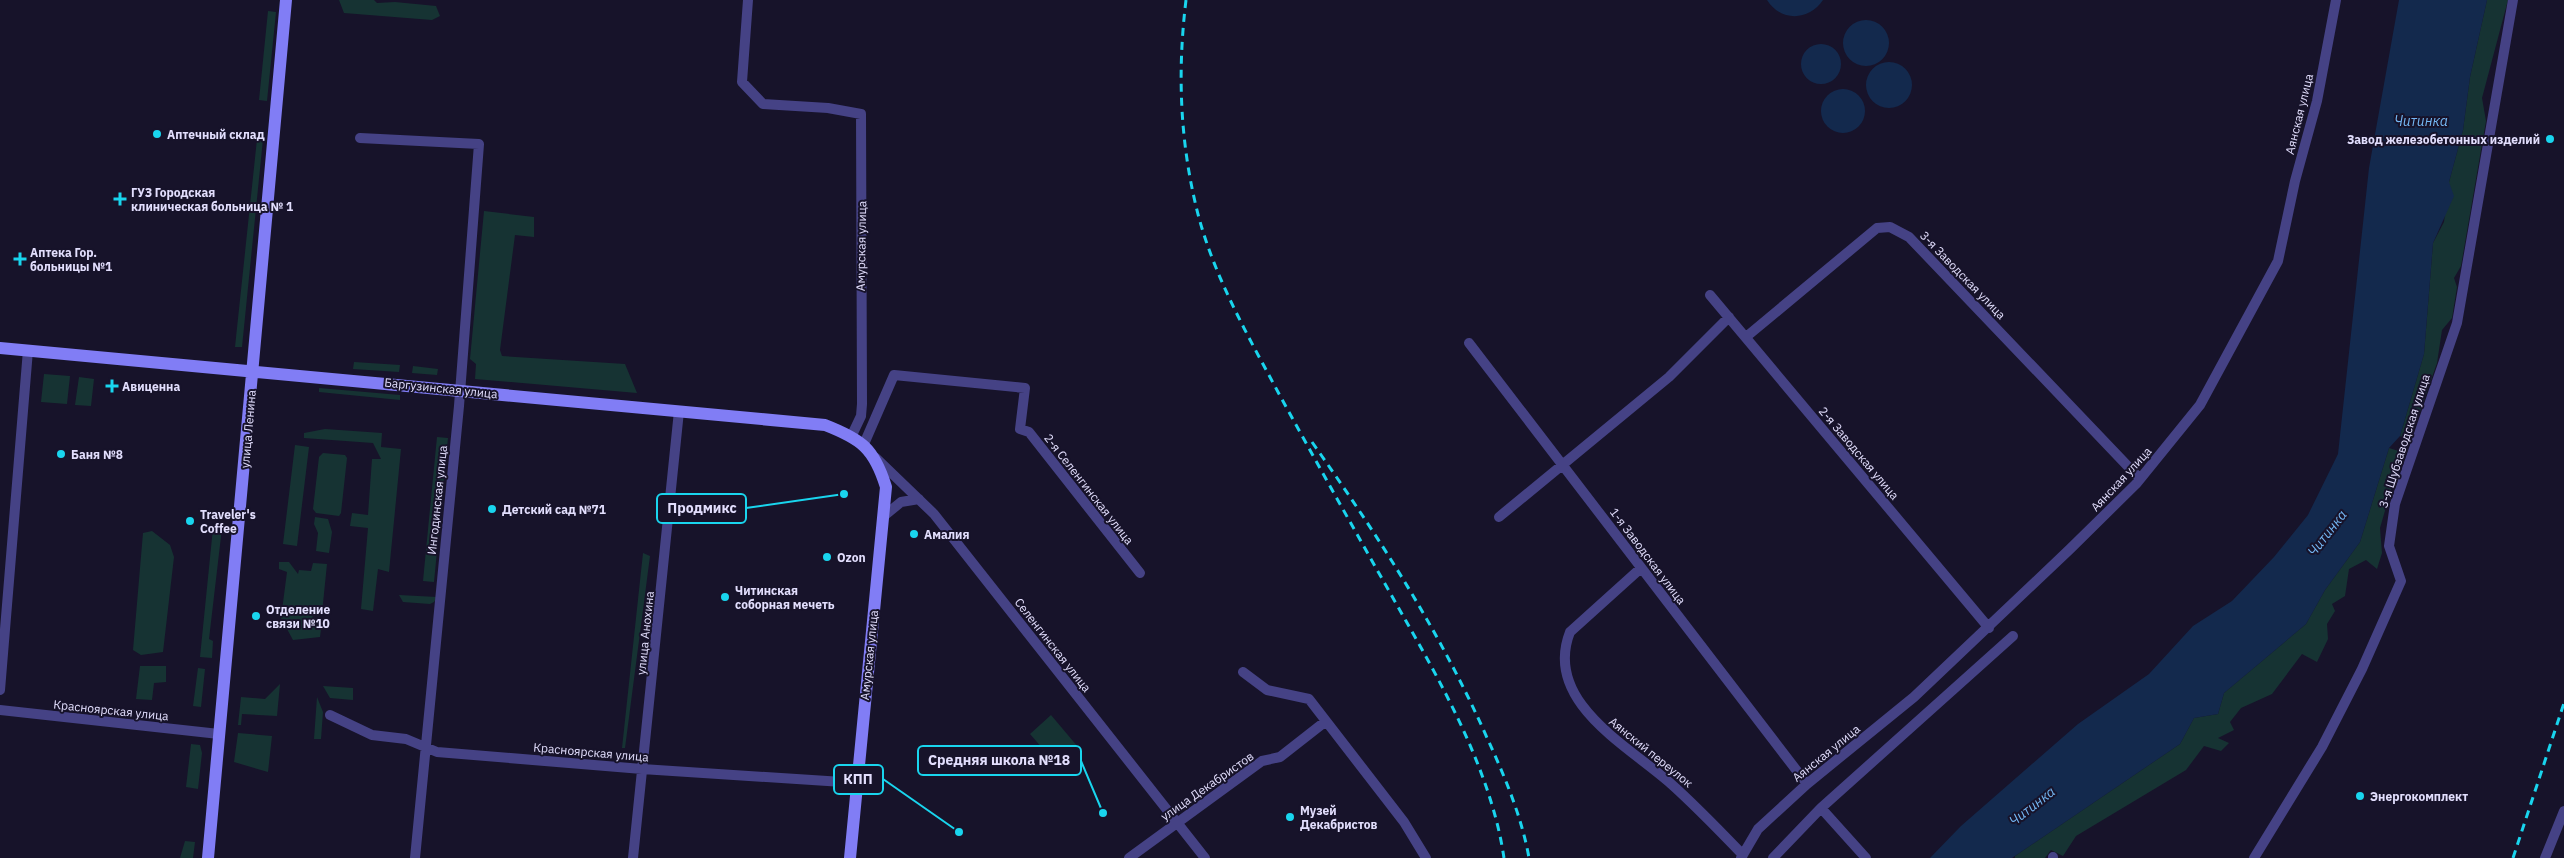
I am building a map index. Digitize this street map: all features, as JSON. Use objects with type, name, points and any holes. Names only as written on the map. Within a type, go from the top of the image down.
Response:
[{"type":"main road","name":"улица Ленина","points":[[208,858],[286,0]]},
{"type":"main road","name":"Баргузинская улица","points":[[0,348],[825,424],[852,435],[873,454]]},
{"type":"main road","name":"Амурская улица","points":[[850,858],[886,487],[880,467],[873,454]]},
{"type":"street","name":"Амурская улица","points":[[748,0],[742,82],[763,104],[828,108],[861,114],[862,404],[861,416],[852,435]]},
{"type":"street","name":"Аянская улица","points":[[1742,856],[1758,829],[1807,784],[1914,697],[1989,628],[2140,478],[2200,406],[2278,260],[2295,181],[2317,101],[2336,0]]},
{"type":"street","name":"3-я Шубзаводская улица","points":[[2254,858],[2322,747],[2362,669],[2401,581],[2389,546],[2395,504],[2457,323],[2513,0]]},
{"type":"street","name":"Ингодинская улица","points":[[360,138],[479,144],[460,389],[415,858]]},
{"type":"street","name":"3-я Заводская улица","points":[[1746,337],[1877,228],[1890,227],[1909,236],[2140,478]]},
{"type":"street","name":"2-я Заводская улица","points":[[1710,294],[1989,628]]},
{"type":"street","points":[[1499,517],[1669,377],[1729,316]]},
{"type":"street","name":"1-я Заводская улица","points":[[1469,343],[1807,784]]},
{"type":"street","points":[[0,690],[28,350]]},
{"type":"street","name":"2-я Селенгинская улица","points":[[864,444],[894,376],[1025,388],[1020,428],[1029,432],[1140,573]]},
{"type":"street","name":"улица Анохина","points":[[633,858],[679,411]]},
{"type":"street","name":"Селенгинская улица","points":[[873,454],[934,514],[1205,858]]},
{"type":"street","points":[[884,516],[901,502],[918,499]]},
{"type":"street","name":"Аянский переулок","points":[[1642,568],[1570,632],[1564,646],[1566,669],[1574,693],[1598,725],[1614,740],[1648,764],[1689,799],[1742,856]]},
{"type":"street","points":[[1772,858],[1821,808],[2013,636]]},
{"type":"street","points":[[1243,672],[1266,690],[1309,699],[1404,822],[1426,858]]},
{"type":"street","name":"Красноярская улица","points":[[0,710],[219,734]]},
{"type":"street","name":"Красноярская улица","points":[[330,715],[372,735],[406,739],[437,752],[642,769],[858,783]]},
{"type":"street","name":"улица Декабристов","points":[[1129,858],[1262,761],[1280,757],[1326,721]]},
{"type":"street","points":[[1821,808],[1866,858]]},
{"type":"street","points":[[2545,858],[2564,811]]},
{"type":"green space","points":[[339,0],[374,0],[377,3],[395,2],[436,6],[440,16],[432,20],[344,13]]},
{"type":"green space","points":[[2487,0],[2508,0],[2482,98],[2486,121],[2461,266],[2454,278],[2457,287],[2452,318],[2442,330],[2437,363],[2410,440],[2400,436],[2424,354],[2433,243],[2444,222],[2449,182],[2463,130],[2470,77]]},
{"type":"green space","points":[[268,11],[276,12],[267,101],[259,100]]},
{"type":"green space","points":[[257,139],[263,139],[242,347],[235,347]]},
{"type":"green space","points":[[484,211],[534,217],[534,237],[515,235],[500,350],[502,356],[625,364],[637,393],[475,379],[476,364],[470,359]]},
{"type":"green space","points":[[354,362],[400,365],[399,372],[353,369]]},
{"type":"green space","points":[[413,366],[438,369],[437,375],[412,373]]},
{"type":"green space","points":[[44,374],[70,376],[67,404],[41,402]]},
{"type":"green space","points":[[79,377],[94,379],[91,406],[75,405]]},
{"type":"green space","points":[[319,388],[400,395],[400,400],[319,392]]},
{"type":"green space","points":[[325,429],[382,433],[381,447],[401,449],[389,572],[378,569],[373,611],[361,609],[368,528],[350,526],[352,513],[368,515],[372,459],[381,459],[373,443],[304,438],[304,433]]},
{"type":"green space","points":[[437,437],[448,438],[434,582],[423,581]]},
{"type":"green space","points":[[295,445],[309,447],[297,546],[283,544]]},
{"type":"green space","points":[[2389,448],[2402,452],[2380,528],[2382,553],[2377,569],[2366,560],[2349,569],[2345,596],[2332,604],[2335,611],[2327,624],[2328,639],[2317,662],[2302,654],[2272,694],[2241,708],[2230,722],[2234,730],[2218,738],[2229,743],[2221,751],[2204,746],[2186,770],[2076,836],[2063,856],[2051,850],[2045,858],[2015,858],[2015,856],[2180,744],[2194,718],[2218,714],[2224,693],[2306,624],[2325,590],[2360,542]]},
{"type":"green space","points":[[323,453],[345,455],[347,458],[341,513],[339,516],[316,513],[313,509],[319,457]]},
{"type":"green space","points":[[315,517],[328,519],[332,532],[329,553],[316,551],[318,533],[314,524]]},
{"type":"green space","points":[[213,528],[222,528],[209,639],[213,641],[212,658],[200,657]]},
{"type":"green space","points":[[152,531],[170,545],[174,557],[163,652],[141,655],[133,650],[143,533]]},
{"type":"green space","points":[[643,553],[650,556],[625,748],[622,748]]},
{"type":"green space","points":[[279,562],[289,562],[298,574],[299,570],[311,571],[313,563],[327,564],[322,613],[313,613],[312,621],[322,621],[320,637],[293,640],[281,618],[287,572],[279,569]]},
{"type":"green space","points":[[399,595],[437,597],[430,604],[403,602]]},
{"type":"green space","points":[[140,666],[166,666],[166,682],[154,683],[152,700],[136,699]]},
{"type":"green space","points":[[198,668],[205,669],[201,707],[193,706]]},
{"type":"green space","points":[[280,684],[277,716],[242,714],[241,725],[238,725],[241,697],[265,699]]},
{"type":"green space","points":[[323,686],[353,688],[353,700],[330,698]]},
{"type":"green space","points":[[317,697],[323,712],[321,739],[314,739]]},
{"type":"green space","points":[[1051,715],[1078,747],[1057,765],[1030,734]]},
{"type":"green space","points":[[238,733],[272,736],[268,772],[234,762]]},
{"type":"green space","points":[[191,744],[200,745],[202,753],[198,789],[186,787]]},
{"type":"green space","points":[[185,841],[195,842],[193,858],[180,858]]},
{"type":"water","points":[[1767,0],[1823,0],[1810,12],[1795,16],[1780,12]]},
{"type":"water","name":"Читинка","points":[[2399,0],[2487,0],[2470,77],[2463,130],[2449,182],[2454,196],[2433,243],[2424,354],[2400,436],[2389,448],[2360,542],[2325,590],[2306,624],[2224,693],[2218,714],[2194,718],[2180,744],[2012,858],[1930,858],[1961,826],[2078,724],[2149,674],[2193,626],[2232,601],[2274,557],[2308,515],[2338,454],[2369,168]]},
{"type":"water","points":[[1866,20],[1879,24],[1885,30],[1889,43],[1885,56],[1879,62],[1866,66],[1853,62],[1847,56],[1843,43],[1847,30],[1853,24]]},
{"type":"water","points":[[1825,44],[1832,47],[1838,53],[1841,64],[1840,72],[1832,81],[1825,84],[1817,84],[1810,81],[1802,72],[1801,60],[1804,53],[1813,45]]},
{"type":"water","points":[[1889,62],[1902,66],[1908,72],[1912,85],[1908,98],[1902,104],[1889,108],[1876,104],[1870,98],[1866,85],[1870,72],[1876,66]]},
{"type":"water","points":[[1843,89],[1855,93],[1861,99],[1865,111],[1861,123],[1855,129],[1843,133],[1831,129],[1825,123],[1821,111],[1825,99],[1831,93]]},
{"type":"railway","points":[[1186,0],[1181,83],[1184,137],[1199,218],[1214,263],[1244,329],[1452,706],[1479,766],[1498,827],[1504,858]]},
{"type":"railway","points":[[1312,442],[1408,586],[1470,700],[1507,783],[1522,828],[1529,858]]},
{"type":"railway","points":[[2513,858],[2564,703]]},
{"type":"place","name":"Аптечный склад","points":[[157,134]]},
{"type":"place","name":"Завод железобетонных изделий","points":[[2550,139]]},
{"type":"place","name":"ГУЗ Городская клиническая больница № 1","points":[[120,199]]},
{"type":"place","name":"Аптека Гор. больницы №1","points":[[20,259]]},
{"type":"place","name":"Авиценна","points":[[112,386]]},
{"type":"place","name":"Баня №8","points":[[61,454]]},
{"type":"place","name":"Продмикс","points":[[844,494]]},
{"type":"place","name":"Детский сад №71","points":[[492,509]]},
{"type":"place","name":"Traveler's Coffee","points":[[190,521]]},
{"type":"place","name":"Амалия","points":[[914,534]]},
{"type":"place","name":"Ozon","points":[[827,557]]},
{"type":"place","name":"Читинская соборная мечеть","points":[[725,597]]},
{"type":"place","name":"Отделение связи №10","points":[[256,616]]},
{"type":"place","name":"Энергокомплект","points":[[2360,796]]},
{"type":"place","name":"Средняя школа №18","points":[[1103,813]]},
{"type":"place","name":"Музей Декабристов","points":[[1290,817]]},
{"type":"place","name":"КПП","points":[[959,832]]}]
